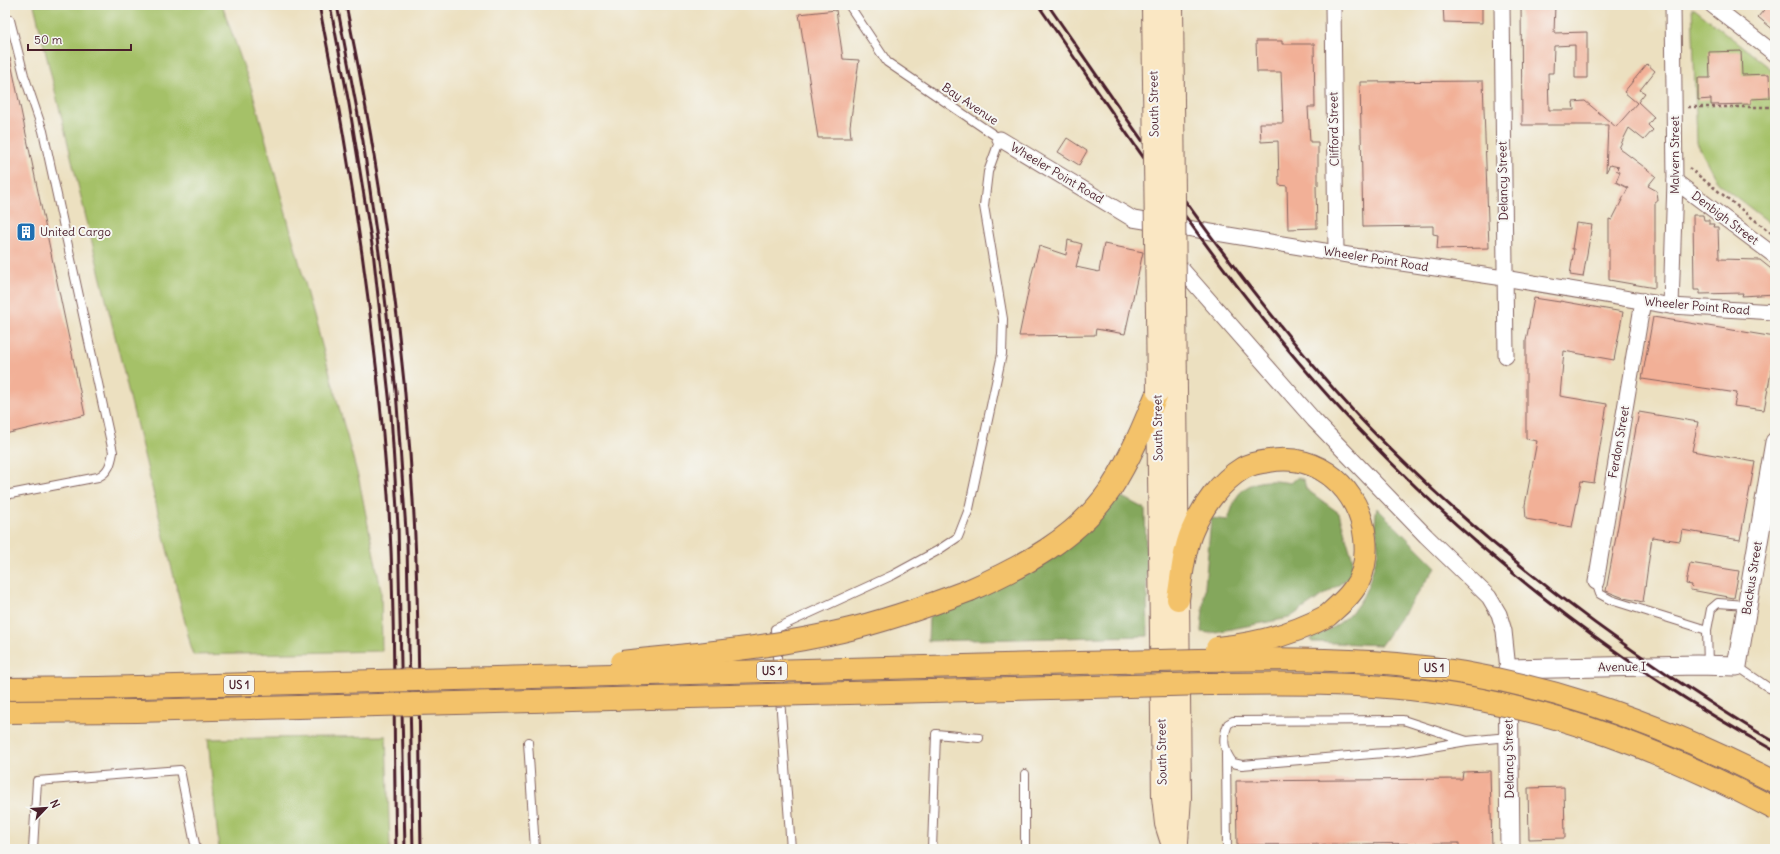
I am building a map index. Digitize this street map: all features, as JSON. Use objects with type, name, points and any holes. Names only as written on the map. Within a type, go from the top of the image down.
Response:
[{"type":"highway","points":[[472,679],[734,650],[800,640],[884,620],[970,590],[1009,571],[1053,545],[1069,533],[1097,507],[1109,491],[1126,463],[1167,391]]},
{"type":"highway","points":[[1072,663],[1248,644],[1298,631],[1327,616],[1342,603],[1354,589],[1364,568],[1366,547],[1364,527],[1356,505],[1344,488],[1332,476],[1316,466],[1301,461],[1280,459],[1244,468],[1212,496],[1197,520],[1184,560],[1178,600]]},
{"type":"highway","name":"US 1","points":[[5,689],[105,688],[1233,660],[1316,660],[1397,664],[1472,674],[1545,690],[1617,712],[1686,739],[1775,782]]},
{"type":"highway","points":[[5,712],[136,711],[1222,684],[1302,683],[1358,685],[1433,692],[1476,699],[1531,711],[1580,725],[1627,741],[1684,765],[1775,809]]},
{"type":"main road","name":"South Street","points":[[1153,5],[1167,391],[1178,600],[1180,797],[1175,849]]},
{"type":"main road","name":"South Street","points":[[1172,5],[1162,797],[1166,824],[1175,849]]},
{"type":"street","name":"Clifford Street","points":[[1333,5],[1336,253]]},
{"type":"street","name":"Delancy Street","points":[[1502,5],[1506,356]]},
{"type":"street","name":"Malvern Street","points":[[1671,306],[1675,181],[1673,5]]},
{"type":"street","points":[[1712,5],[1775,54]]},
{"type":"street","name":"Wheeler Point Road","points":[[1000,139],[1133,219],[1671,306],[1775,312]]},
{"type":"street","name":"Denbigh Street","points":[[1675,181],[1775,256]]},
{"type":"street","points":[[1133,219],[1180,266],[1314,420],[1426,536],[1489,597],[1499,614],[1504,631],[1508,669]]},
{"type":"street","name":"Ferdon Street","points":[[1596,582],[1643,301]]},
{"type":"street","name":"Backus Street","points":[[1737,666],[1747,605],[1770,508],[1775,442]]},
{"type":"street","name":"Avenue I","points":[[1508,669],[1708,665],[1737,666]]},
{"type":"street","name":"Delancy Street","points":[[1508,669],[1510,849]]},
{"type":"lane","name":"Bay Avenue","points":[[791,849],[776,629],[893,575],[937,551],[958,537],[969,509],[1002,354],[1003,319],[984,206],[988,172],[1000,139],[887,62],[849,5]]},
{"type":"lane","points":[[5,22],[10,20],[24,75],[43,131],[113,452],[108,470],[98,477],[5,496]]},
{"type":"lane","points":[[1596,582],[1600,594],[1611,600],[1707,630]]},
{"type":"lane","points":[[1708,665],[1707,630],[1710,610],[1718,603],[1747,605]]},
{"type":"lane","points":[[1737,666],[1769,688],[1775,690]]},
{"type":"lane","points":[[1227,849],[1226,751],[1223,740],[1228,724],[1233,721],[1403,720],[1467,741]]},
{"type":"lane","points":[[932,849],[936,734],[979,738]]},
{"type":"lane","points":[[1226,751],[1233,763],[1242,765],[1408,751],[1467,741],[1508,737]]},
{"type":"lane","points":[[528,742],[535,849]]},
{"type":"lane","points":[[32,849],[37,781],[180,770],[196,849]]},
{"type":"lane","points":[[1025,774],[1025,849]]},
{"type":"path","points":[[1687,115],[1687,107],[1775,107]]},
{"type":"path","points":[[1688,165],[1688,168],[1775,236]]},
{"type":"green space","points":[[34,5],[222,5],[252,90],[359,480],[381,590],[382,651],[193,655]]},
{"type":"green space","points":[[1692,7],[1775,72],[1775,227],[1718,183],[1697,143]]},
{"type":"green space","points":[[1298,477],[1304,480],[1306,489],[1339,513],[1353,561],[1349,578],[1289,618],[1210,633],[1201,632],[1211,518],[1228,520],[1237,497],[1250,485],[1263,481],[1291,483]]},
{"type":"green space","points":[[1120,496],[1145,509],[1148,636],[928,641],[929,617],[1092,526]]},
{"type":"green space","points":[[1377,508],[1436,567],[1381,645],[1312,642],[1310,639],[1334,627],[1351,613],[1364,594],[1378,553],[1375,518]]},
{"type":"green space","points":[[386,736],[390,849],[219,849],[208,739]]},
{"type":"building","points":[[1443,5],[1482,5],[1482,23],[1444,22]]},
{"type":"building","points":[[1521,5],[1555,5],[1554,33],[1587,32],[1587,78],[1575,78],[1575,45],[1554,46],[1553,73],[1548,73],[1549,110],[1574,110],[1573,102],[1585,101],[1616,127],[1637,103],[1624,92],[1647,64],[1655,71],[1640,90],[1645,93],[1638,102],[1654,117],[1648,125],[1653,130],[1644,140],[1629,128],[1619,148],[1656,176],[1648,186],[1657,191],[1658,201],[1655,201],[1655,288],[1609,280],[1609,219],[1612,220],[1628,188],[1616,182],[1620,172],[1616,170],[1619,167],[1610,165],[1606,172],[1608,125],[1522,125]]},
{"type":"building","points":[[1768,5],[1775,5],[1775,31],[1758,17]]},
{"type":"building","points":[[836,10],[843,59],[859,60],[850,126],[851,138],[818,138],[799,14]]},
{"type":"building","points":[[1256,41],[1282,41],[1282,44],[1314,44],[1315,107],[1308,107],[1310,142],[1318,142],[1318,185],[1316,186],[1317,228],[1288,229],[1287,186],[1279,185],[1278,141],[1261,142],[1260,123],[1283,123],[1281,72],[1257,72]]},
{"type":"building","points":[[1741,51],[1742,75],[1769,74],[1770,98],[1751,99],[1751,104],[1711,105],[1711,99],[1698,100],[1698,78],[1710,78],[1709,52]]},
{"type":"building","name":"United Cargo","points":[[10,58],[85,415],[5,434],[5,59]]},
{"type":"building","points":[[1483,81],[1489,248],[1437,249],[1438,235],[1433,234],[1433,226],[1363,227],[1360,82]]},
{"type":"building","points":[[1067,138],[1087,151],[1079,165],[1058,152]]},
{"type":"building","points":[[1693,215],[1703,215],[1704,220],[1709,220],[1709,224],[1714,224],[1713,227],[1718,227],[1719,259],[1760,260],[1775,272],[1775,294],[1742,296],[1743,293],[1700,294],[1700,290],[1694,290]]},
{"type":"building","points":[[1576,223],[1592,225],[1583,277],[1570,275]]},
{"type":"building","points":[[1068,240],[1082,244],[1076,267],[1099,272],[1104,244],[1143,252],[1125,334],[1096,329],[1095,335],[1019,336],[1039,246],[1066,255]]},
{"type":"building","points":[[1534,298],[1623,312],[1614,360],[1564,351],[1560,396],[1607,404],[1594,483],[1581,481],[1572,527],[1526,519],[1525,505],[1537,441],[1526,439],[1526,341]]},
{"type":"building","points":[[1653,317],[1775,337],[1775,351],[1764,410],[1734,406],[1737,393],[1642,379]]},
{"type":"building","points":[[1639,412],[1698,422],[1692,451],[1755,462],[1740,540],[1682,530],[1680,541],[1652,537],[1643,602],[1624,598],[1606,591]]},
{"type":"building","points":[[1690,563],[1739,571],[1734,598],[1691,590],[1692,585],[1686,584]]},
{"type":"building","points":[[1490,771],[1492,849],[1459,849],[1459,843],[1237,845],[1236,781],[1462,779],[1463,772]]},
{"type":"building","points":[[1564,787],[1565,838],[1529,839],[1528,788]]},
{"type":"railway","points":[[319,5],[352,188],[370,310],[383,433],[391,539],[396,849]]},
{"type":"railway","points":[[330,5],[349,104],[373,251],[391,414],[398,526],[405,849]]},
{"type":"railway","points":[[337,5],[363,141],[383,281],[396,391],[407,544],[413,849]]},
{"type":"railway","points":[[346,5],[359,68],[381,195],[398,323],[410,452],[416,558],[421,849]]},
{"type":"railway","points":[[1038,5],[1214,256],[1290,352],[1330,398],[1378,449],[1429,499],[1482,547],[1595,637],[1654,678],[1714,716],[1775,751]]},
{"type":"railway","points":[[1048,5],[1159,164],[1235,268],[1315,368],[1376,435],[1461,516],[1519,565],[1579,612],[1673,678],[1736,719],[1775,742]]},
{"type":"place","name":"United Cargo","points":[[26,232]]}]
